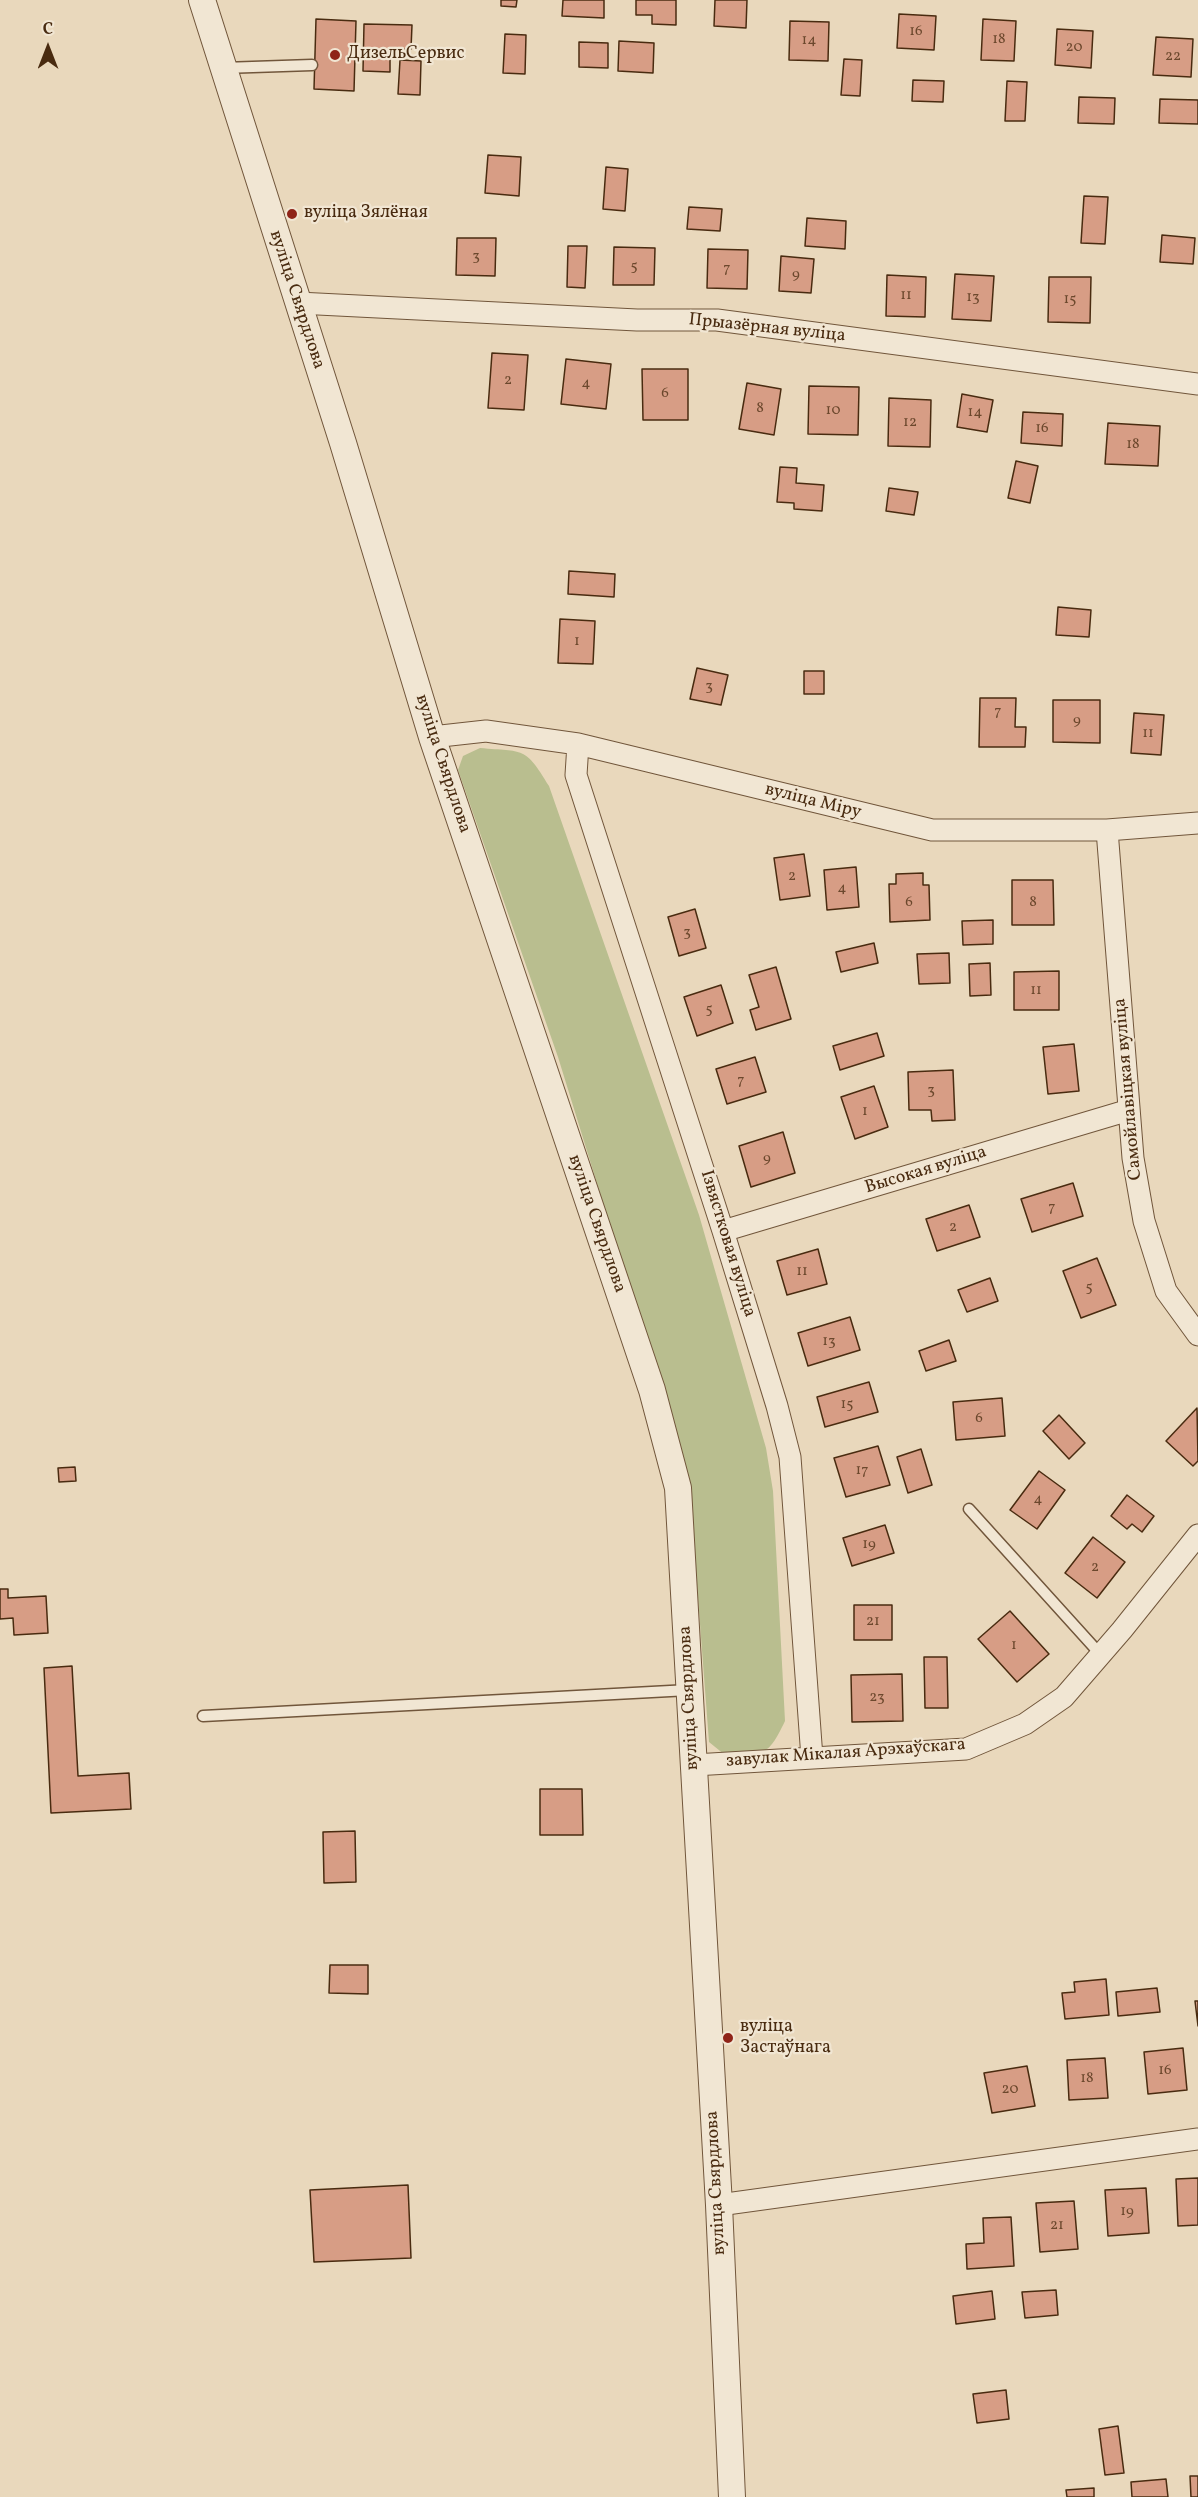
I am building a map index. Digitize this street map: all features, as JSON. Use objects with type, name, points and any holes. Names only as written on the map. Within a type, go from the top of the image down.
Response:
[{"type":"street","name":"вуліца Свярдлова","points":[[202,0],[432,737],[652,1390],[678,1488],[719,2205],[732,2497]]},
{"type":"street","name":"Прыазёрная вуліца","points":[[298,303],[637,320],[717,320],[1198,384]]},
{"type":"street","name":"вуліца Міру","points":[[432,737],[486,731],[578,744],[932,830],[1107,830],[1198,823]]},
{"type":"street","name":"Ізвястковая вуліца","points":[[578,744],[576,775],[723,1231],[790,1457],[812,1758]]},
{"type":"street","name":"Самойлавіцкая вуліца","points":[[1107,830],[1133,1158],[1144,1221],[1166,1291],[1198,1335]]},
{"type":"street","name":"Высокая вуліца","points":[[723,1231],[1129,1110]]},
{"type":"street","name":"завулак Мікалая Арэхаўскага","points":[[694,1765],[966,1749],[1025,1724],[1064,1697],[1198,1535]]},
{"type":"street","points":[[719,2205],[1198,2139]]},
{"type":"lane","points":[[222,68],[312,65]]},
{"type":"lane","points":[[969,1509],[1101,1655]]},
{"type":"lane","points":[[203,1716],[689,1690]]},
{"type":"green space","points":[[480,748],[515,751],[528,757],[549,786],[699,1215],[766,1448],[773,1491],[785,1721],[774,1742],[768,1748],[756,1753],[725,1755],[709,1742],[691,1506],[682,1459],[558,1057],[458,770],[463,756]]},
{"type":"building","points":[[501,0],[517,0],[516,7],[501,6]]},
{"type":"building","points":[[563,0],[604,0],[604,18],[562,16]]},
{"type":"building","points":[[636,0],[676,0],[676,25],[652,24],[652,15],[636,15]]},
{"type":"building","points":[[715,0],[747,0],[746,28],[714,26]]},
{"type":"building","points":[[899,14],[936,16],[934,50],[897,48]]},
{"type":"building","name":"ДизельСервис","points":[[316,19],[356,21],[354,91],[314,89]]},
{"type":"building","points":[[983,19],[1016,21],[1014,61],[981,60]]},
{"type":"building","points":[[790,21],[829,22],[828,61],[789,60]]},
{"type":"building","points":[[364,24],[412,25],[411,49],[390,49],[390,72],[363,71]]},
{"type":"building","points":[[1057,29],[1093,31],[1091,68],[1055,65]]},
{"type":"building","points":[[505,34],[526,35],[525,74],[503,73]]},
{"type":"building","points":[[1156,37],[1193,39],[1191,77],[1153,75]]},
{"type":"building","points":[[619,41],[654,43],[653,73],[618,71]]},
{"type":"building","points":[[579,42],[608,43],[608,68],[579,67]]},
{"type":"building","points":[[844,59],[862,60],[860,96],[841,95]]},
{"type":"building","points":[[400,60],[421,61],[420,95],[398,94]]},
{"type":"building","points":[[913,80],[944,81],[943,102],[912,101]]},
{"type":"building","points":[[1007,81],[1027,82],[1025,121],[1005,121]]},
{"type":"building","points":[[1079,97],[1115,98],[1114,124],[1078,123]]},
{"type":"building","points":[[1160,99],[1198,100],[1198,124],[1159,123]]},
{"type":"building","points":[[488,155],[521,157],[519,196],[485,193]]},
{"type":"building","points":[[606,167],[628,169],[625,211],[603,209]]},
{"type":"building","points":[[1084,196],[1108,197],[1105,244],[1081,243]]},
{"type":"building","points":[[689,207],[722,209],[720,231],[687,229]]},
{"type":"building","points":[[807,218],[846,221],[845,249],[805,246]]},
{"type":"building","points":[[1162,235],[1195,238],[1193,264],[1160,262]]},
{"type":"building","points":[[457,238],[496,238],[495,276],[456,275]]},
{"type":"building","points":[[568,246],[587,246],[585,288],[567,287]]},
{"type":"building","points":[[614,247],[655,248],[654,285],[613,285]]},
{"type":"building","points":[[708,249],[748,250],[747,289],[707,288]]},
{"type":"building","points":[[781,256],[814,259],[811,293],[779,291]]},
{"type":"building","points":[[955,274],[994,276],[991,321],[952,319]]},
{"type":"building","points":[[887,275],[926,277],[925,317],[886,316]]},
{"type":"building","points":[[1049,277],[1091,277],[1090,323],[1048,322]]},
{"type":"building","points":[[492,353],[528,355],[524,410],[488,408]]},
{"type":"building","points":[[566,359],[611,364],[606,409],[561,404]]},
{"type":"building","points":[[642,369],[688,369],[688,420],[643,420]]},
{"type":"building","points":[[747,383],[781,389],[774,435],[739,429]]},
{"type":"building","points":[[809,386],[859,387],[858,435],[808,434]]},
{"type":"building","points":[[962,394],[993,400],[987,432],[957,427]]},
{"type":"building","points":[[889,398],[931,400],[930,447],[888,446]]},
{"type":"building","points":[[1023,412],[1063,414],[1062,446],[1021,443]]},
{"type":"building","points":[[1108,423],[1160,426],[1158,466],[1105,464]]},
{"type":"building","points":[[1016,461],[1038,466],[1030,503],[1008,498]]},
{"type":"building","points":[[780,467],[797,468],[796,483],[824,485],[822,511],[794,509],[794,503],[777,502]]},
{"type":"building","points":[[889,488],[918,492],[914,515],[886,511]]},
{"type":"building","points":[[569,571],[615,574],[614,597],[568,594]]},
{"type":"building","points":[[1058,607],[1091,610],[1089,637],[1056,635]]},
{"type":"building","points":[[560,619],[595,621],[593,664],[558,663]]},
{"type":"building","points":[[697,668],[728,675],[721,705],[690,699]]},
{"type":"building","points":[[804,671],[824,671],[824,694],[804,694]]},
{"type":"building","points":[[980,698],[1016,698],[1015,727],[1026,727],[1025,747],[979,747]]},
{"type":"building","points":[[1053,700],[1100,700],[1100,743],[1053,742]]},
{"type":"building","points":[[1134,713],[1164,715],[1161,755],[1131,753]]},
{"type":"building","points":[[804,854],[810,896],[780,900],[774,858]]},
{"type":"building","points":[[856,867],[859,907],[827,910],[824,870]]},
{"type":"building","points":[[923,873],[923,885],[929,885],[930,920],[890,922],[889,884],[896,884],[896,874]]},
{"type":"building","points":[[1012,880],[1053,880],[1054,925],[1012,925]]},
{"type":"building","points":[[695,909],[706,948],[679,956],[668,917]]},
{"type":"building","points":[[993,920],[993,944],[963,945],[962,921]]},
{"type":"building","points":[[874,943],[878,963],[841,972],[836,952]]},
{"type":"building","points":[[949,953],[950,983],[919,984],[917,954]]},
{"type":"building","points":[[990,963],[991,995],[970,996],[969,964]]},
{"type":"building","points":[[776,967],[791,1019],[756,1030],[750,1010],[759,1007],[749,975]]},
{"type":"building","points":[[1059,971],[1059,1010],[1014,1010],[1014,972]]},
{"type":"building","points":[[721,985],[733,1023],[697,1036],[684,997]]},
{"type":"building","points":[[877,1033],[884,1056],[840,1070],[833,1046]]},
{"type":"building","points":[[1074,1044],[1079,1091],[1048,1094],[1043,1047]]},
{"type":"building","points":[[755,1057],[766,1092],[727,1104],[716,1069]]},
{"type":"building","points":[[953,1070],[955,1120],[932,1121],[931,1110],[909,1110],[908,1072]]},
{"type":"building","points":[[874,1086],[888,1127],[855,1139],[841,1097]]},
{"type":"building","points":[[783,1132],[795,1173],[751,1187],[739,1146]]},
{"type":"building","points":[[1073,1183],[1083,1216],[1032,1232],[1021,1199]]},
{"type":"building","points":[[969,1205],[980,1237],[937,1251],[926,1219]]},
{"type":"building","points":[[818,1249],[827,1284],[787,1295],[777,1261]]},
{"type":"building","points":[[1097,1258],[1116,1305],[1081,1318],[1063,1271]]},
{"type":"building","points":[[990,1278],[998,1301],[967,1312],[958,1290]]},
{"type":"building","points":[[850,1317],[860,1350],[808,1366],[798,1333]]},
{"type":"building","points":[[949,1340],[956,1361],[926,1371],[919,1351]]},
{"type":"building","points":[[869,1382],[878,1412],[825,1427],[817,1397]]},
{"type":"building","points":[[1002,1398],[1005,1436],[956,1440],[953,1402]]},
{"type":"building","points":[[1197,1408],[1198,1461],[1193,1466],[1166,1441]]},
{"type":"building","points":[[1059,1415],[1085,1443],[1069,1459],[1043,1431]]},
{"type":"building","points":[[878,1446],[890,1485],[846,1497],[834,1458]]},
{"type":"building","points":[[921,1449],[932,1485],[908,1493],[897,1457]]},
{"type":"building","points":[[75,1467],[76,1481],[59,1482],[58,1468]]},
{"type":"building","points":[[1039,1471],[1065,1490],[1037,1529],[1010,1510]]},
{"type":"building","points":[[1127,1495],[1154,1516],[1142,1532],[1132,1524],[1127,1529],[1111,1516]]},
{"type":"building","points":[[885,1525],[894,1553],[852,1566],[843,1538]]},
{"type":"building","points":[[1093,1537],[1125,1562],[1097,1598],[1065,1573]]},
{"type":"building","points":[[0,1589],[8,1589],[8,1598],[46,1596],[48,1633],[14,1635],[13,1618],[0,1619]]},
{"type":"building","points":[[854,1605],[892,1605],[892,1640],[854,1640]]},
{"type":"building","points":[[1010,1611],[1049,1654],[1017,1682],[978,1639]]},
{"type":"building","points":[[924,1657],[947,1657],[948,1708],[925,1708]]},
{"type":"building","points":[[72,1666],[78,1776],[129,1773],[131,1809],[51,1813],[44,1668]]},
{"type":"building","points":[[902,1674],[903,1721],[852,1722],[851,1675]]},
{"type":"building","points":[[540,1789],[582,1789],[583,1835],[540,1835]]},
{"type":"building","points":[[355,1831],[356,1882],[324,1883],[323,1832]]},
{"type":"building","points":[[330,1965],[368,1965],[368,1994],[329,1993]]},
{"type":"building","points":[[1106,1979],[1109,2015],[1065,2019],[1062,1993],[1075,1992],[1074,1982]]},
{"type":"building","points":[[1157,1988],[1160,2012],[1118,2016],[1116,1992]]},
{"type":"building","points":[[1195,2001],[1198,2001],[1198,2026]]},
{"type":"building","points":[[1183,2048],[1187,2090],[1148,2094],[1144,2052]]},
{"type":"building","points":[[1105,2058],[1108,2098],[1069,2100],[1067,2060]]},
{"type":"building","points":[[1027,2066],[1035,2106],[992,2113],[984,2073]]},
{"type":"building","points":[[1198,2178],[1198,2225],[1178,2226],[1176,2179]]},
{"type":"building","points":[[408,2185],[411,2258],[314,2262],[310,2190]]},
{"type":"building","points":[[1146,2188],[1149,2233],[1108,2236],[1105,2190]]},
{"type":"building","points":[[1074,2201],[1078,2249],[1040,2252],[1036,2203]]},
{"type":"building","points":[[1011,2217],[1014,2266],[967,2269],[966,2244],[984,2243],[983,2218]]},
{"type":"building","points":[[1056,2290],[1058,2315],[1025,2318],[1022,2292]]},
{"type":"building","points":[[992,2291],[995,2319],[956,2324],[953,2296]]},
{"type":"building","points":[[1006,2390],[1009,2419],[977,2423],[973,2394]]},
{"type":"building","points":[[1118,2426],[1124,2473],[1105,2475],[1099,2429]]},
{"type":"building","points":[[1190,2476],[1198,2476],[1198,2497],[1191,2497]]},
{"type":"building","points":[[1166,2479],[1168,2497],[1132,2497],[1131,2482]]},
{"type":"building","points":[[1094,2488],[1094,2497],[1067,2497],[1066,2490]]},
{"type":"place","name":"ДизельСервис","points":[[335,55]]},
{"type":"place","name":"вуліца Зялёная","points":[[292,214]]},
{"type":"place","name":"вуліца Застаўнага","points":[[728,2038]]}]
